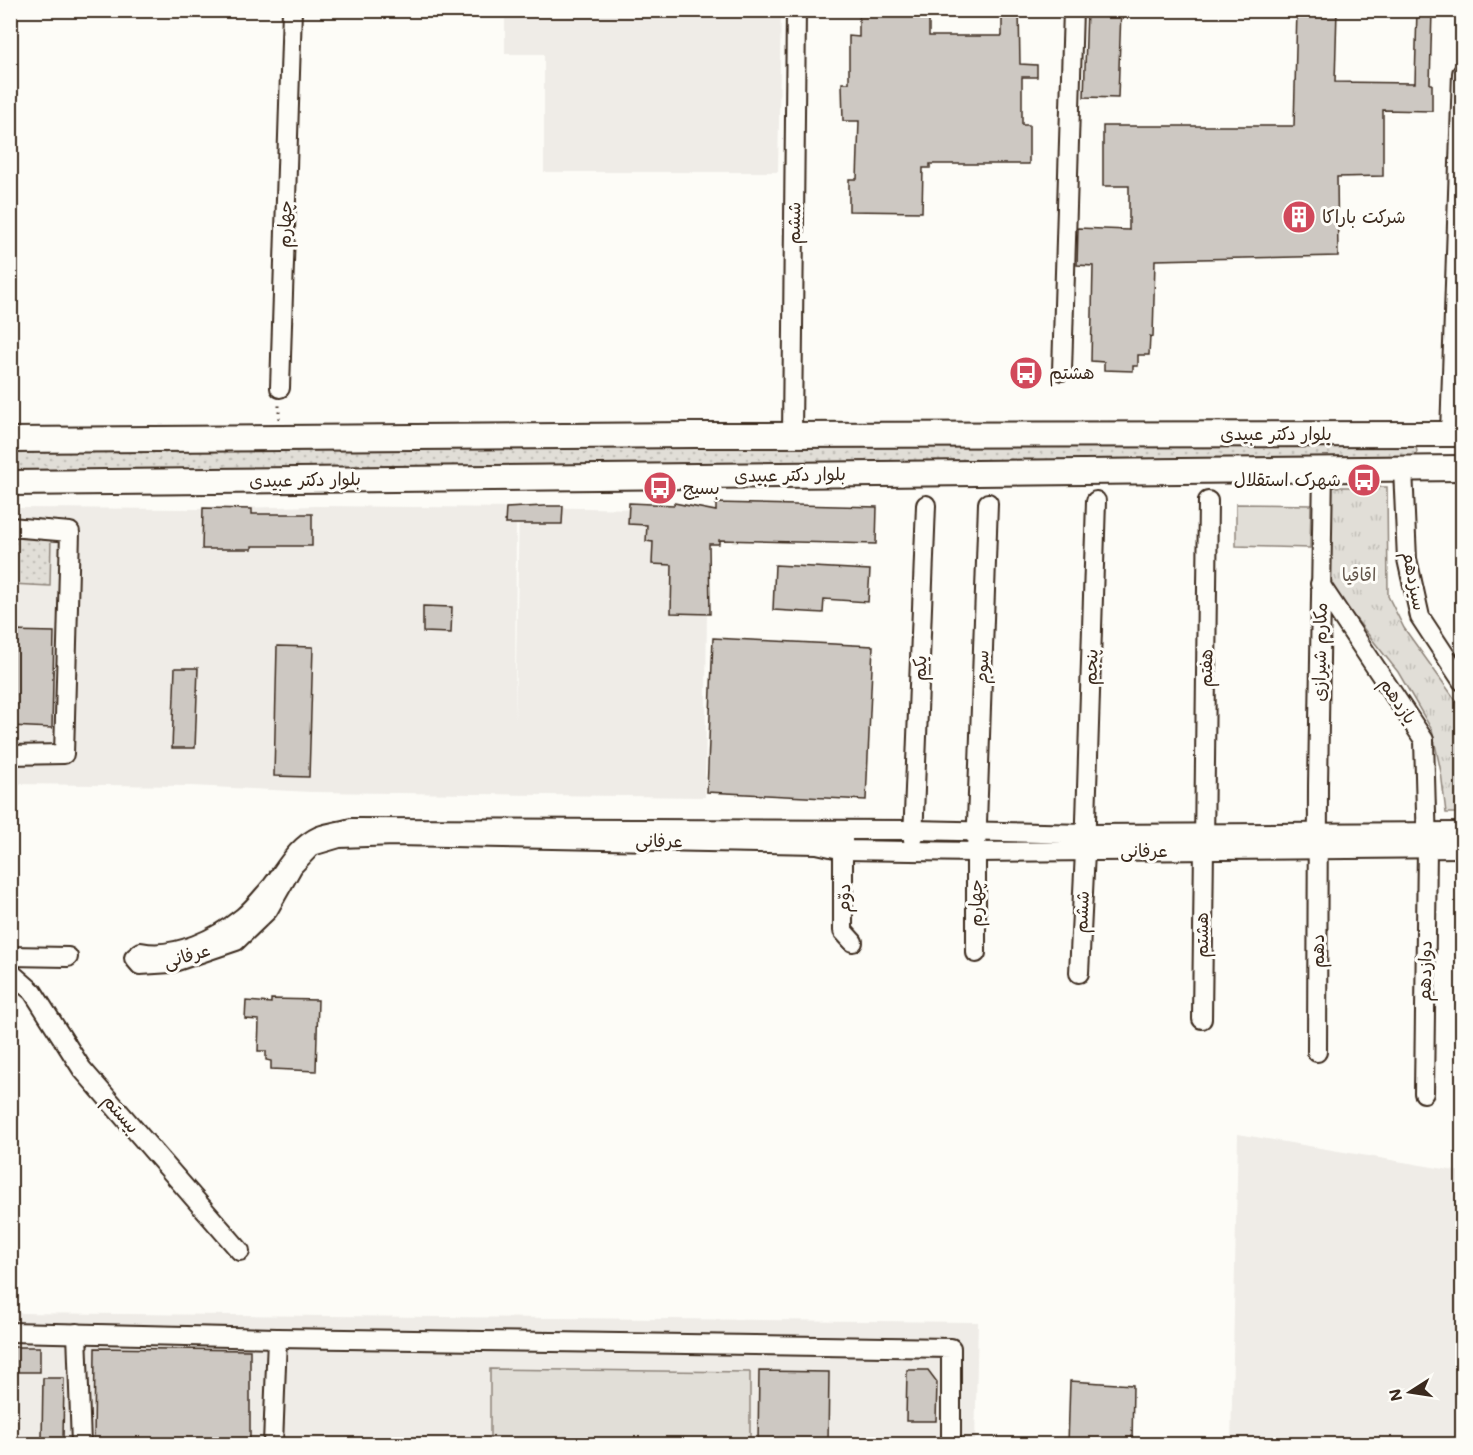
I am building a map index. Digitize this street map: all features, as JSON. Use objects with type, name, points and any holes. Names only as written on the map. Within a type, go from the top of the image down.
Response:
[{"type":"main road","name":"بلوار دکتر عبیدی","points":[[10,440],[1456,434]]},
{"type":"main road","points":[[1456,434],[1456,468]]},
{"type":"main road","name":"بلوار دکتر عبیدی","points":[[10,483],[1456,468]]},
{"type":"street","name":"چهارم","points":[[280,388],[292,10]]},
{"type":"street","name":"ششم","points":[[792,435],[796,10]]},
{"type":"street","points":[[1062,371],[1073,10]]},
{"type":"street","points":[[1456,434],[1462,73]]},
{"type":"street","name":"سیزدهم","points":[[1403,469],[1407,559],[1420,617],[1462,681]]},
{"type":"street","name":"مکارم شیرازی","points":[[1318,842],[1323,470]]},
{"type":"street","name":"پنجم","points":[[1086,843],[1096,501]]},
{"type":"street","name":"هفتم","points":[[1203,843],[1209,501]]},
{"type":"street","name":"سوم","points":[[976,852],[988,503]]},
{"type":"street","name":"یکم","points":[[913,851],[926,506]]},
{"type":"street","points":[[10,527],[70,531],[64,754],[10,754]]},
{"type":"street","name":"یازدهم","points":[[1320,584],[1424,740],[1427,840]]},
{"type":"street","name":"عرفانی","points":[[1086,843],[977,831],[351,828],[318,836],[292,857],[273,884],[245,916],[214,937],[176,951],[152,954],[141,952],[134,958],[140,965],[171,963],[236,940],[268,910],[293,866],[312,846],[339,838],[395,836],[817,844],[844,850],[976,852],[1086,843],[1427,840],[1462,832]]},
{"type":"street","name":"دوّم","points":[[843,831],[843,931],[853,942]]},
{"type":"street","name":"عرفانی","points":[[1427,840],[1462,848]]},
{"type":"street","name":"دوازدهم","points":[[1424,1093],[1427,840]]},
{"type":"street","name":"دهم","points":[[1317,1052],[1318,842]]},
{"type":"street","name":"ششم","points":[[1079,973],[1086,843]]},
{"type":"street","name":"هشتم","points":[[1202,1018],[1203,843]]},
{"type":"street","name":"چهارم","points":[[976,852],[976,953]]},
{"type":"street","points":[[10,956],[69,957]]},
{"type":"street","name":"بیستم","points":[[10,972],[33,992],[82,1069],[240,1251]]},
{"type":"street","points":[[10,1332],[951,1348],[951,1444]]},
{"type":"street","points":[[77,1333],[81,1444]]},
{"type":"street","points":[[273,1444],[277,1338]]},
{"type":"path","points":[[278,438],[280,388]]},
{"type":"shaded area","points":[[505,11],[781,11],[778,172],[544,172],[544,54],[505,54]]},
{"type":"shaded area","points":[[317,506],[516,508],[515,723],[519,507],[708,510],[705,797],[311,792],[191,786],[11,784],[10,508],[194,509]]},
{"type":"shaded area","points":[[1238,1134],[1462,1172],[1462,1444],[1231,1444]]},
{"type":"shaded area","points":[[11,1313],[978,1322],[975,1444],[11,1444]]},
{"type":"green space","points":[[764,445],[1416,446],[1417,452],[1413,458],[762,467],[11,470],[10,449]]},
{"type":"green space","name":"اقاقیا","points":[[1330,487],[1387,487],[1388,596],[1404,628],[1462,709],[1462,813],[1446,813],[1441,772],[1432,730],[1398,672],[1330,583]]},
{"type":"green space","points":[[1236,504],[1311,505],[1310,548],[1236,546]]},
{"type":"green space","points":[[10,538],[51,539],[50,586],[11,584]]},
{"type":"green space","points":[[490,1369],[750,1372],[750,1444],[490,1444]]},
{"type":"building","points":[[859,10],[929,10],[929,36],[1002,36],[1002,10],[1019,10],[1020,64],[1037,65],[1037,77],[1022,77],[1022,125],[1029,125],[1029,164],[930,164],[930,168],[923,168],[922,212],[849,211],[849,179],[857,179],[859,121],[843,121],[842,83],[849,83],[849,36],[859,37]]},
{"type":"building","points":[[1087,10],[1121,10],[1118,98],[1084,97]]},
{"type":"building","points":[[1297,10],[1337,10],[1335,82],[1415,83],[1417,10],[1432,10],[1430,84],[1432,84],[1432,111],[1383,110],[1383,176],[1337,177],[1338,256],[1155,260],[1153,337],[1150,336],[1149,355],[1138,355],[1138,366],[1133,366],[1133,371],[1104,370],[1104,362],[1091,361],[1093,266],[1077,265],[1078,228],[1129,230],[1129,186],[1103,186],[1103,126],[1294,126]]},
{"type":"building","points":[[629,503],[674,505],[674,503],[716,511],[716,503],[877,507],[876,544],[719,540],[719,544],[709,544],[710,614],[671,613],[672,565],[652,564],[653,542],[646,541],[647,525],[628,524]]},
{"type":"building","points":[[563,506],[562,524],[505,524],[506,508]]},
{"type":"building","points":[[203,508],[252,509],[252,514],[312,514],[312,546],[202,549]]},
{"type":"building","points":[[775,565],[870,570],[868,602],[824,599],[823,613],[773,610]]},
{"type":"building","points":[[423,606],[452,607],[451,633],[423,632]]},
{"type":"building","points":[[10,631],[54,632],[52,728],[10,726]]},
{"type":"building","points":[[713,638],[873,646],[866,800],[707,792]]},
{"type":"building","points":[[277,646],[313,647],[309,777],[274,776]]},
{"type":"building","points":[[175,668],[198,668],[195,748],[172,748]]},
{"type":"building","points":[[271,999],[318,1000],[316,1071],[271,1069],[271,1061],[266,1060],[266,1051],[258,1051],[259,1020],[245,1019],[246,1001],[271,1003]]},
{"type":"building","points":[[10,1347],[40,1347],[40,1372],[10,1372]]},
{"type":"building","points":[[95,1348],[250,1350],[250,1444],[94,1444]]},
{"type":"building","points":[[907,1370],[928,1370],[937,1382],[936,1421],[906,1421]]},
{"type":"building","points":[[759,1371],[829,1372],[828,1444],[758,1444]]},
{"type":"building","points":[[43,1378],[64,1378],[63,1440],[42,1440]]},
{"type":"building","points":[[1070,1381],[1133,1385],[1132,1444],[1068,1444]]},
{"type":"place","name":"شرکت باراکا","points":[[1299,217]]},
{"type":"place","name":"هشتم","points":[[1026,373]]},
{"type":"place","name":"شهرک استقلال","points":[[1364,480]]},
{"type":"place","name":"بسیج","points":[[660,488]]}]
